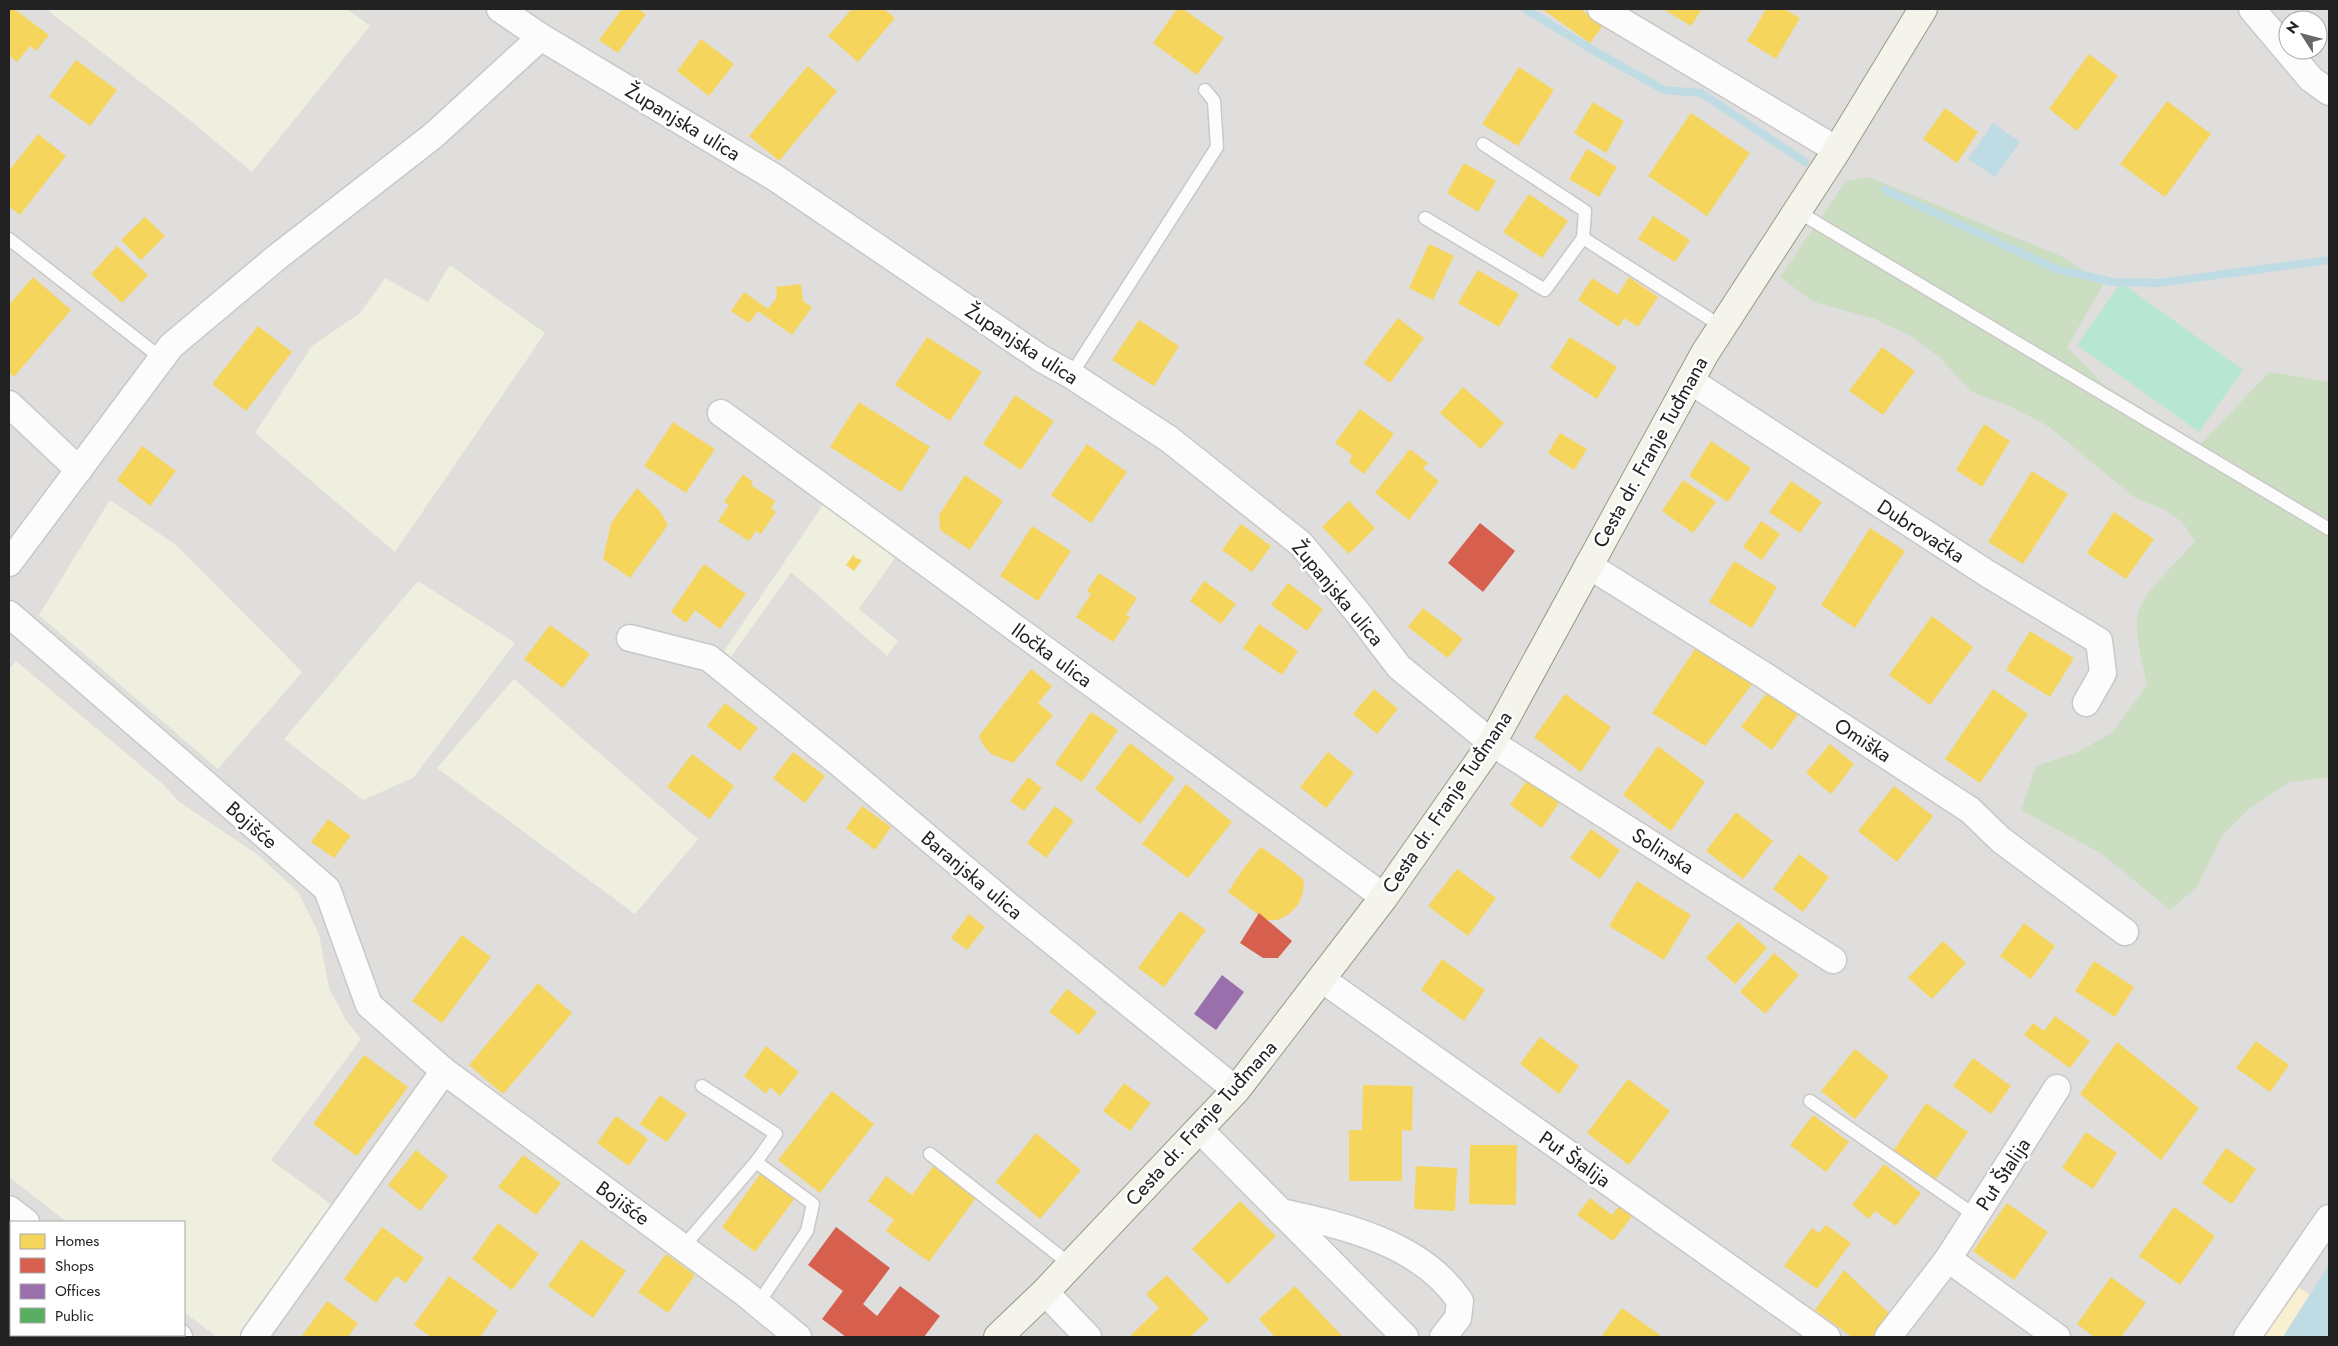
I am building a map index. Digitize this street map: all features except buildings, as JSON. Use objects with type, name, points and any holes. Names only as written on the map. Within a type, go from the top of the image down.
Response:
[{"type":"main road","name":"Cesta dr. Franje Tuđmana","points":[[998,1337],[1045,1292],[1236,1090],[1323,980],[1492,743],[1689,380],[1721,326],[1837,150],[1923,9]]},
{"type":"street","name":"Županjska ulica","points":[[500,9],[541,37],[774,177],[1042,359],[1071,375],[1169,439],[1301,544],[1358,613],[1399,667],[1492,743]]},
{"type":"street","points":[[1601,9],[1837,150]]},
{"type":"street","points":[[2252,9],[2311,79],[2329,92]]},
{"type":"street","points":[[9,563],[171,346],[276,258],[434,135],[541,37]]},
{"type":"street","name":"Dubrovačka","points":[[1689,380],[1980,568],[2099,641],[2103,672],[2086,704]]},
{"type":"street","points":[[9,404],[79,470]]},
{"type":"street","name":"Iločka ulica","points":[[721,414],[1384,897]]},
{"type":"street","name":"Omiška","points":[[1588,565],[1762,674],[1970,810],[2001,840],[2125,932]]},
{"type":"street","name":"Bojišće","points":[[9,614],[327,889],[369,1005],[444,1071],[758,1304],[798,1337]]},
{"type":"street","name":"Baranjska ulica","points":[[630,638],[709,658],[839,763],[1010,908],[1236,1090]]},
{"type":"street","name":"Solinska","points":[[1492,743],[1833,960]]},
{"type":"street","name":"Put Štalija","points":[[1323,980],[1827,1337]]},
{"type":"street","points":[[254,1337],[444,1071]]},
{"type":"street","name":"Put Štalija","points":[[1888,1337],[1948,1259],[2057,1088]]},
{"type":"street","points":[[1199,1129],[1405,1337]]},
{"type":"street","points":[[9,1209],[25,1221]]},
{"type":"street","points":[[1281,1212],[1353,1230],[1406,1252],[1434,1270],[1448,1282],[1460,1301],[1458,1318],[1443,1337]]},
{"type":"street","points":[[2246,1337],[2329,1218]]},
{"type":"street","points":[[1948,1259],[2057,1337]]},
{"type":"street","points":[[1045,1292],[1088,1337]]},
{"type":"lane","points":[[1071,375],[1217,147],[1214,101],[1205,90]]},
{"type":"lane","points":[[1425,218],[1545,290],[1583,238],[1585,211],[1483,144]]},
{"type":"lane","points":[[1797,211],[2329,529]]},
{"type":"lane","points":[[1583,238],[1721,326]]},
{"type":"lane","points":[[9,239],[161,358]]},
{"type":"lane","points":[[683,1248],[756,1162],[776,1134],[702,1086]]},
{"type":"lane","points":[[1810,1102],[1976,1216]]},
{"type":"lane","points":[[930,1154],[1071,1265]]},
{"type":"lane","points":[[756,1162],[813,1204],[806,1232],[758,1304]]},
{"type":"shaded area","points":[[9,9],[2329,9],[2329,1264],[2283,1337],[9,1337]]},
{"type":"shaded area","points":[[9,1246],[10,1336],[132,1337],[9,1337]]},
{"type":"green space","points":[[46,9],[347,9],[370,26],[252,172],[186,117]]},
{"type":"green space","points":[[1869,177],[2063,257],[2103,285],[2067,347],[2104,385],[2201,444],[2269,372],[2329,382],[2329,777],[2290,782],[2250,808],[2222,836],[2197,887],[2170,910],[2102,854],[2021,810],[2036,766],[2078,752],[2113,732],[2147,684],[2137,634],[2140,607],[2158,581],[2195,541],[2182,522],[2165,510],[2134,497],[2048,426],[2011,407],[1972,392],[1940,358],[1911,336],[1875,319],[1814,302],[1780,277],[1846,181]]},
{"type":"green space","points":[[450,265],[545,333],[395,552],[255,433],[312,346],[360,313],[385,278],[428,302]]},
{"type":"green space","points":[[2121,283],[2243,370],[2199,432],[2077,345]]},
{"type":"green space","points":[[829,496],[903,546],[859,609],[898,641],[887,656],[791,572],[730,658],[722,654]]},
{"type":"green space","points":[[110,500],[176,545],[302,672],[218,769],[39,615]]},
{"type":"green space","points":[[418,581],[515,643],[413,778],[363,800],[284,739]]},
{"type":"green space","points":[[16,661],[164,785],[178,801],[258,855],[298,892],[319,934],[329,988],[346,1020],[361,1039],[271,1160],[332,1205],[246,1337],[217,1337],[185,1313],[185,1221],[66,1221],[9,1177],[9,669]]},
{"type":"green space","points":[[514,679],[698,839],[635,914],[437,768]]},
{"type":"sand","points":[[2286,1279],[2310,1295],[2283,1337],[2247,1337]]},
{"type":"water","points":[[1993,123],[2020,142],[1995,177],[1968,159]]},
{"type":"water","points":[[2329,1264],[2329,1337],[2283,1337]]},
{"type":"waterway","points":[[1525,9],[1664,90],[1701,93],[1805,162]]},
{"type":"waterway","points":[[1885,190],[2056,269],[2113,282],[2158,283],[2329,260]]}]
